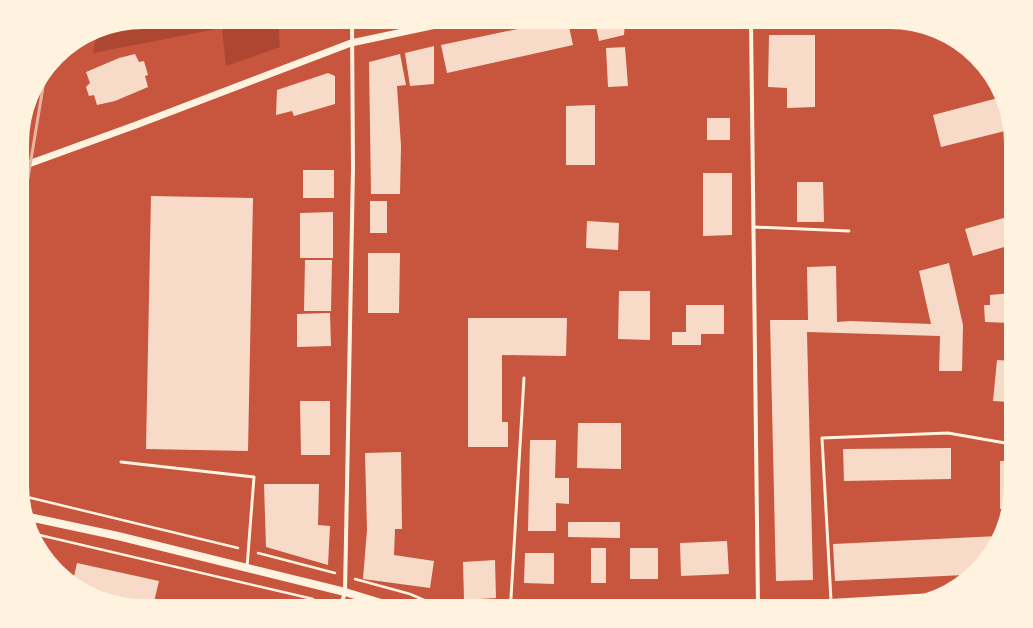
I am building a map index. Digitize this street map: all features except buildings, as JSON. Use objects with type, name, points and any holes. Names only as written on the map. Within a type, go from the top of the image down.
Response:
[{"type":"main road","points":[[34,518],[118,536],[368,599]]},
{"type":"street","points":[[343,599],[346,576],[353,168],[352,29]]},
{"type":"street","points":[[29,164],[136,125],[351,43],[417,29]]},
{"type":"street","points":[[751,29],[758,599]]},
{"type":"street","points":[[851,599],[917,596]]},
{"type":"lane","points":[[754,227],[850,232]]},
{"type":"lane","points":[[511,599],[524,378]]},
{"type":"lane","points":[[831,599],[822,438],[948,433],[1004,443]]},
{"type":"lane","points":[[121,462],[254,477],[247,568]]},
{"type":"path","points":[[30,498],[346,576],[410,594],[422,599]]},
{"type":"path","points":[[41,535],[314,599]]},
{"type":"shaded area","points":[[143,29],[217,29],[93,53],[95,40],[121,31]]},
{"type":"shaded area","points":[[222,29],[279,29],[280,47],[226,66]]},
{"type":"railway","points":[[29,172],[43,89]]}]
